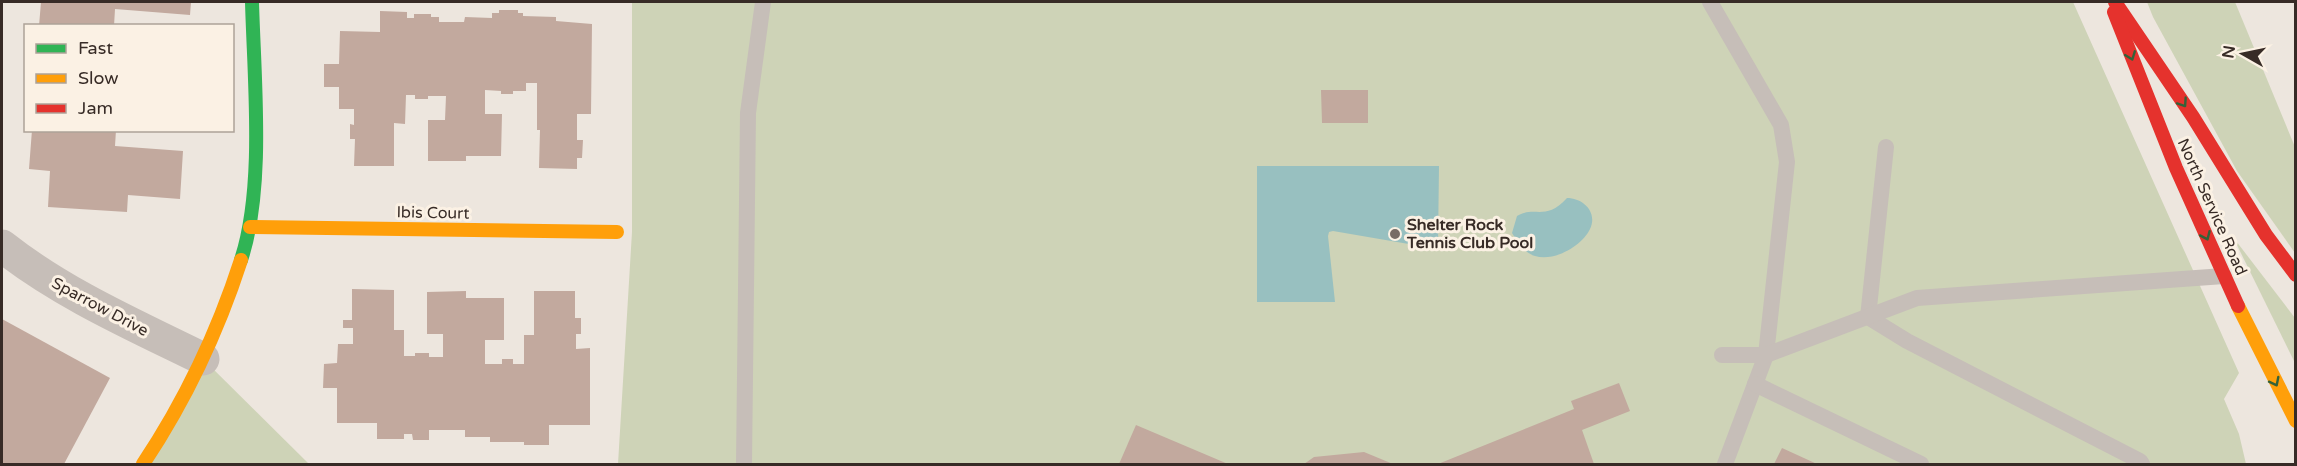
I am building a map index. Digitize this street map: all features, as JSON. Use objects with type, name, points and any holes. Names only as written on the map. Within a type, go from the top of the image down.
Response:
[{"type":"main road","points":[[143,465],[162,438],[203,359],[234,281],[250,227],[254,156],[252,2]]},
{"type":"main road","name":"North Service Road","points":[[2110,2],[2153,113],[2224,276],[2295,421]]},
{"type":"main road","points":[[2115,2],[2193,117],[2227,175],[2295,275]]},
{"type":"main road","name":"Ibis Court","points":[[250,227],[617,232]]},
{"type":"street","name":"Sparrow Drive","points":[[2,246],[33,271],[84,300],[203,359]]},
{"type":"lane","points":[[744,465],[748,113],[763,2]]},
{"type":"lane","points":[[1710,2],[1781,125],[1787,162],[1766,355],[1725,465]]},
{"type":"lane","points":[[1868,317],[1886,147]]},
{"type":"lane","points":[[1722,355],[1766,355],[1917,298],[2224,276]]},
{"type":"lane","points":[[1868,317],[1907,341],[2140,461],[2142,465]]},
{"type":"lane","points":[[1755,384],[1921,465]]},
{"type":"green space","points":[[632,2],[2073,2],[2239,373],[2224,399],[2239,434],[2246,464],[618,464],[632,232]]},
{"type":"green space","points":[[2147,2],[2235,2],[2295,147],[2295,253],[2237,171]]},
{"type":"green space","points":[[2233,237],[2295,318],[2295,363]]},
{"type":"green space","points":[[203,359],[309,464],[143,464]]},
{"type":"water","name":"Shelter Rock Tennis Club Pool","points":[[1257,166],[1439,166],[1438,244],[1432,248],[1329,232],[1335,302],[1257,302]]},
{"type":"water","name":"Shelter Rock Tennis Club Pool","points":[[1567,198],[1578,200],[1588,207],[1592,223],[1586,235],[1574,247],[1559,255],[1535,256],[1524,250],[1512,233],[1517,216],[1552,209]]},
{"type":"building","points":[[41,2],[191,2],[190,15],[115,9],[114,24],[39,24]]},
{"type":"building","points":[[499,10],[518,10],[518,13],[523,13],[523,16],[556,17],[556,21],[592,24],[591,114],[577,114],[577,140],[583,140],[582,158],[577,158],[577,169],[539,168],[540,130],[537,130],[537,83],[526,83],[526,91],[513,91],[513,94],[485,90],[485,114],[502,114],[501,156],[466,156],[466,161],[428,161],[428,120],[445,120],[446,96],[415,99],[415,95],[406,95],[405,124],[394,123],[394,166],[354,166],[355,139],[350,139],[350,124],[354,125],[354,109],[339,109],[339,87],[324,87],[324,64],[339,64],[340,31],[380,32],[380,11],[407,12],[407,18],[414,18],[414,14],[431,14],[431,17],[439,17],[439,22],[464,22],[465,17],[492,18],[492,13],[499,13]]},
{"type":"building","points":[[1321,90],[1368,90],[1368,123],[1322,123]]},
{"type":"building","points":[[32,132],[116,132],[115,146],[183,151],[180,199],[128,195],[127,212],[48,207],[50,171],[29,169]]},
{"type":"building","points":[[352,289],[394,290],[394,330],[404,330],[404,356],[429,353],[429,357],[443,357],[443,334],[427,334],[427,292],[466,291],[466,298],[504,298],[504,340],[485,340],[485,364],[502,364],[502,359],[513,359],[513,364],[524,364],[524,335],[534,335],[534,291],[575,291],[575,318],[581,318],[581,334],[576,334],[576,349],[590,348],[590,425],[549,425],[549,445],[524,445],[524,442],[490,442],[490,437],[465,437],[465,430],[429,430],[429,440],[413,440],[412,434],[404,434],[404,439],[377,439],[377,423],[337,423],[337,388],[323,388],[324,364],[337,363],[338,344],[353,344],[353,328],[343,328],[343,320],[352,320]]},
{"type":"building","points":[[2,319],[110,378],[64,464],[2,464]]},
{"type":"building","points":[[1619,383],[1630,411],[1582,430],[1594,464],[1438,464],[1574,409],[1571,401]]},
{"type":"building","points":[[1136,425],[1228,464],[1119,464]]},
{"type":"building","points":[[1782,448],[1817,464],[1774,464]]},
{"type":"building","points":[[1364,452],[1393,464],[1304,464],[1314,457]]},
{"type":"traffic: fast","points":[[241,260],[248,231],[256,167],[252,2]]},
{"type":"traffic: slow","points":[[250,227],[617,232]]},
{"type":"traffic: slow","points":[[143,464],[173,416],[199,365],[222,313],[241,260]]},
{"type":"traffic: slow","points":[[2238,306],[2296,421]]},
{"type":"traffic: jam","points":[[2115,2],[2193,117],[2266,235],[2296,275]]},
{"type":"traffic: jam","points":[[2114,12],[2176,168],[2238,306]]},
{"type":"place","name":"Shelter Rock Tennis Club Pool","points":[[1395,234]]}]
